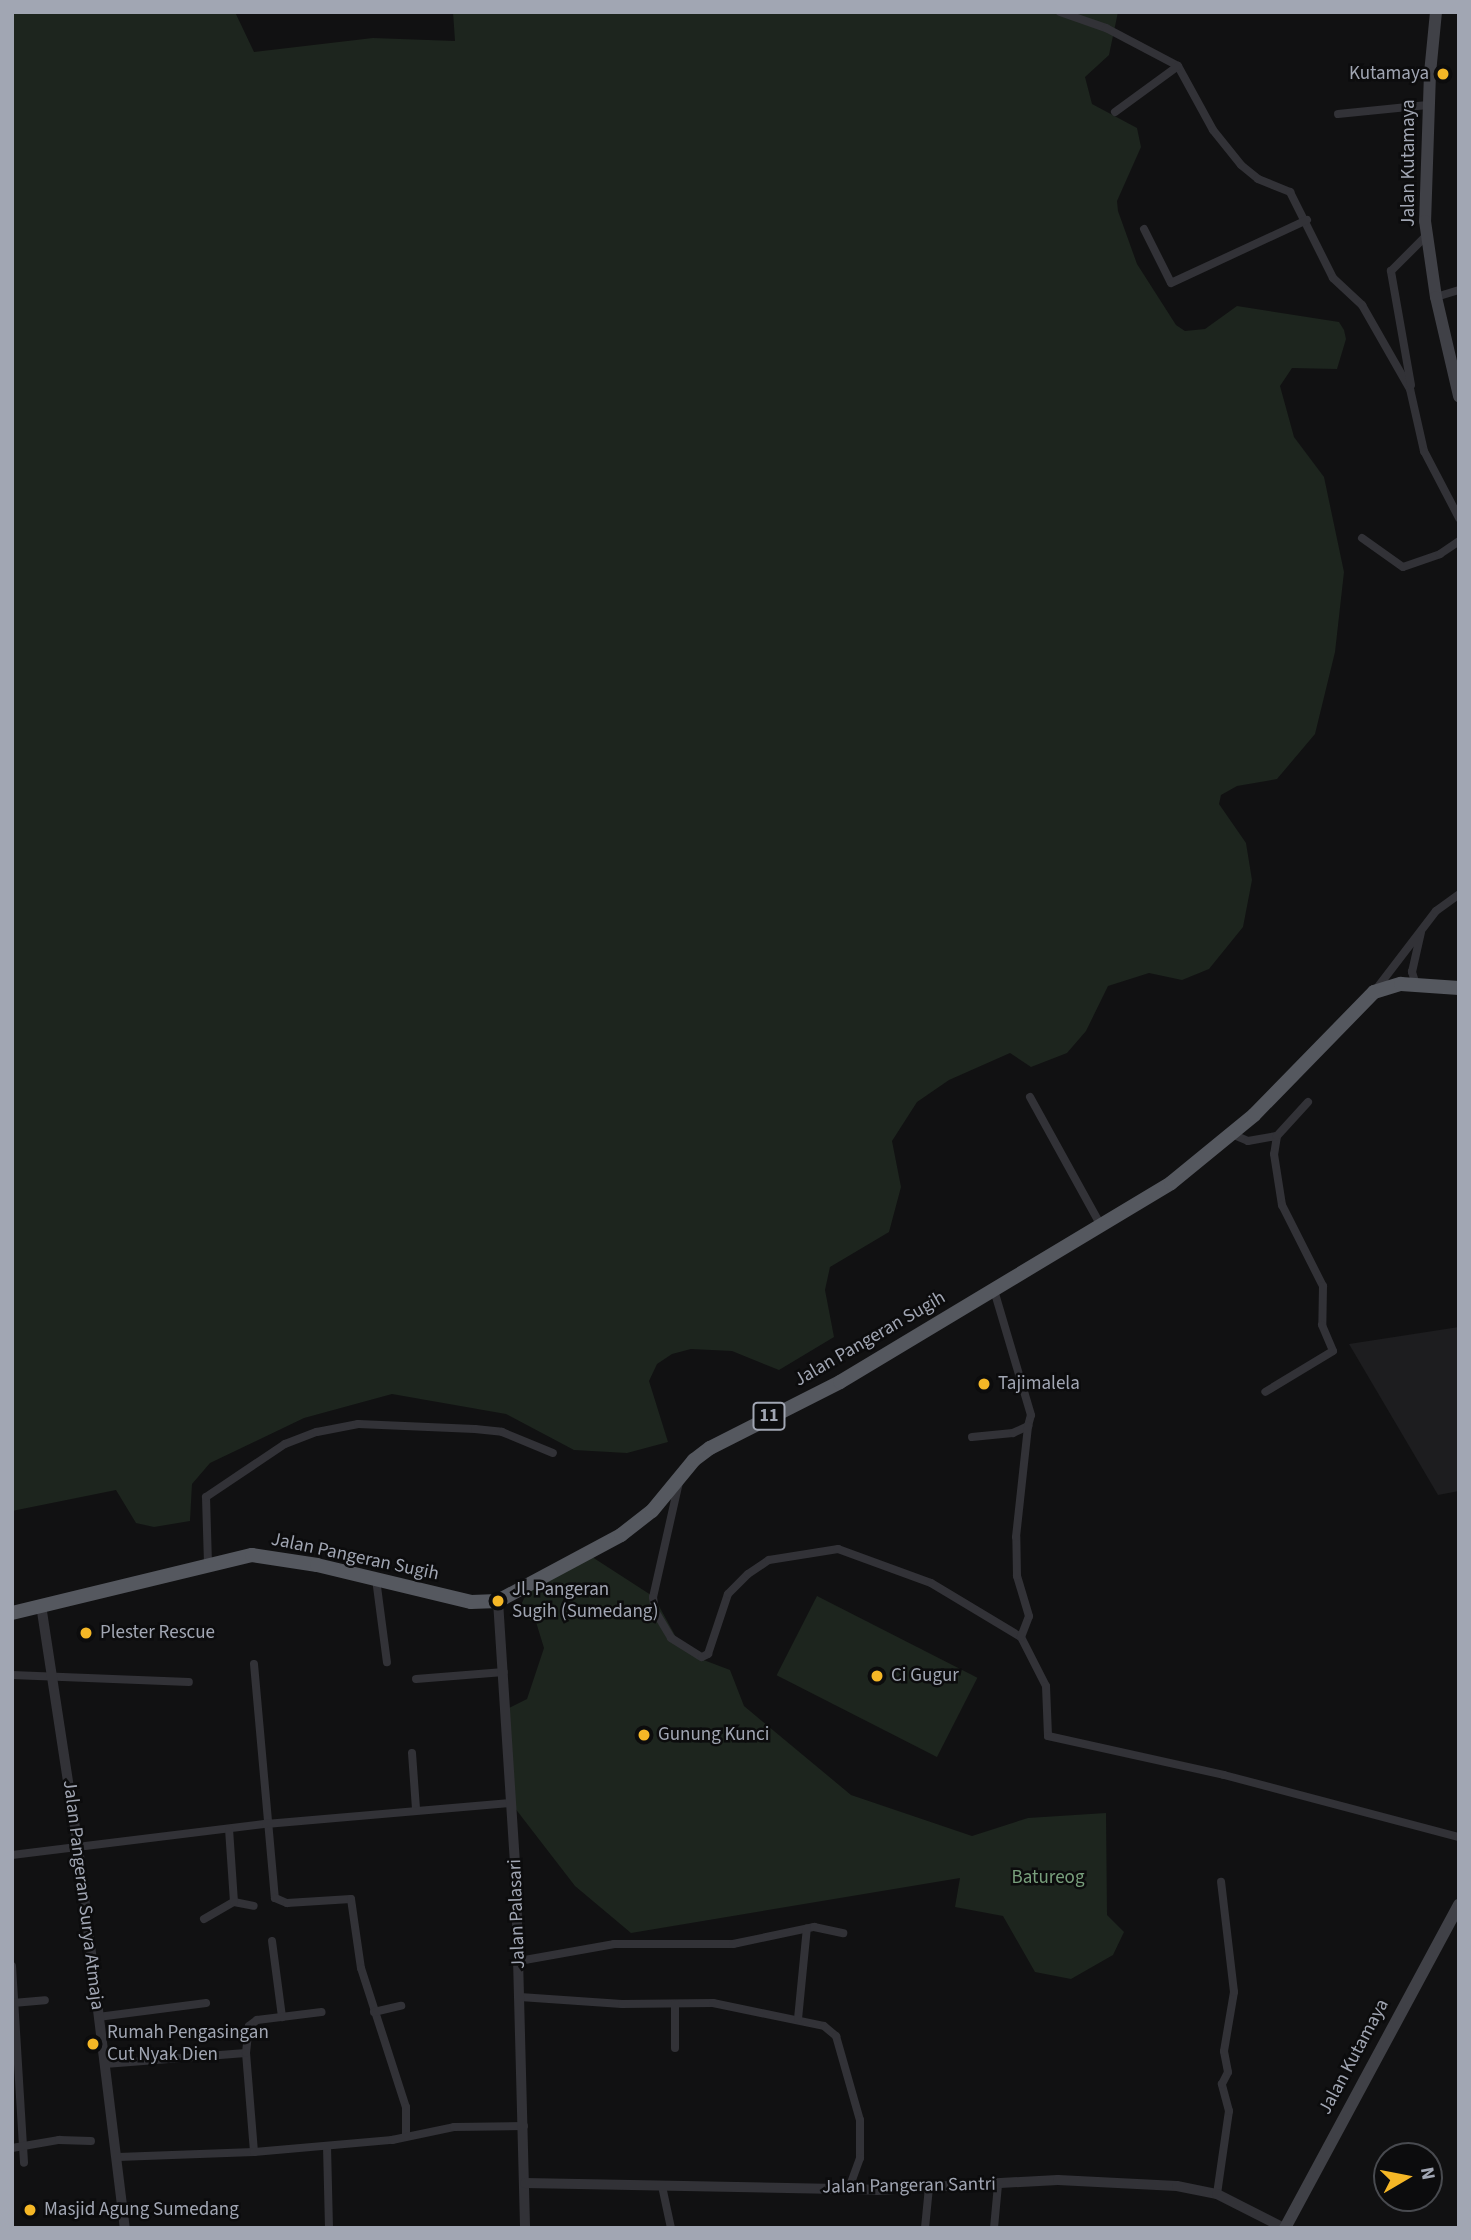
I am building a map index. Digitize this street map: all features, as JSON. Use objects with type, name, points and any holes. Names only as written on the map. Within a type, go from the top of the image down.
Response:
[{"type":"highway","points":[[1374,992],[1393,984],[1459,988]]},
{"type":"highway","name":"Jalan Pangeran Sugih","points":[[12,1613],[208,1564],[270,1555],[471,1602],[498,1601],[621,1535],[652,1511],[680,1475],[710,1448],[840,1382],[1171,1183],[1234,1135],[1374,992]]},
{"type":"main road","name":"Jalan Kutamaya","points":[[1436,12],[1428,106],[1427,235],[1436,297],[1459,396]]},
{"type":"main road","name":"Jalan Kutamaya","points":[[1284,2228],[1459,1905]]},
{"type":"street","points":[[1060,12],[1106,28],[1178,66],[1213,130],[1241,165],[1258,179],[1290,191],[1307,220],[1333,278],[1367,312],[1416,402]]},
{"type":"street","points":[[1115,112],[1178,66]]},
{"type":"street","points":[[1338,114],[1428,106]]},
{"type":"street","points":[[1144,229],[1171,283],[1307,220]]},
{"type":"street","points":[[1427,235],[1391,271],[1424,451],[1459,518]]},
{"type":"street","points":[[1436,297],[1459,290]]},
{"type":"street","points":[[1362,538],[1403,567],[1440,554],[1459,541]]},
{"type":"street","points":[[1374,992],[1423,926],[1459,894]]},
{"type":"street","points":[[1416,985],[1412,969],[1423,926]]},
{"type":"street","points":[[1030,1097],[1100,1224]]},
{"type":"street","points":[[1265,1392],[1333,1351],[1322,1325],[1323,1286],[1282,1205],[1274,1154],[1277,1136],[1308,1102]]},
{"type":"street","points":[[1234,1135],[1248,1141],[1277,1136]]},
{"type":"street","points":[[994,1290],[1028,1392],[1028,1426],[1016,1537],[1017,1576],[1029,1616],[1021,1637]]},
{"type":"street","points":[[208,1564],[206,1497],[285,1444],[317,1432],[358,1424],[475,1429],[502,1432],[553,1452]]},
{"type":"street","points":[[972,1437],[1013,1433],[1028,1426]]},
{"type":"street","points":[[680,1475],[653,1597],[656,1611],[671,1638],[702,1657],[708,1654],[728,1594],[748,1574],[769,1560],[809,1551],[838,1549],[931,1583],[1021,1637],[1046,1686],[1048,1736],[1224,1775],[1459,1837]]},
{"type":"street","points":[[376,1579],[387,1662]]},
{"type":"street","name":"Jalan Palasari","points":[[498,1601],[512,1803],[519,1961],[525,2228]]},
{"type":"street","name":"Jalan Pangeran Surya Atmaja","points":[[41,1605],[78,1847],[125,2228]]},
{"type":"street","points":[[254,1664],[266,1824],[275,1898],[287,1903],[351,1899],[360,1965],[404,2099],[406,2135]]},
{"type":"street","points":[[416,1679],[503,1672]]},
{"type":"street","points":[[12,1675],[53,1674],[189,1682]]},
{"type":"street","points":[[412,1754],[416,1809]]},
{"type":"street","points":[[12,1855],[266,1824],[416,1809],[512,1803]]},
{"type":"street","points":[[229,1829],[234,1902]]},
{"type":"street","points":[[1217,2194],[1228,2111],[1222,2084],[1228,2072],[1224,2051],[1234,1992],[1221,1882]]},
{"type":"street","points":[[204,1919],[234,1902],[254,1906]]},
{"type":"street","points":[[519,1961],[614,1944],[733,1944],[807,1928],[843,1933]]},
{"type":"street","points":[[798,2020],[807,1928]]},
{"type":"street","points":[[272,1941],[282,2017]]},
{"type":"street","points":[[12,1966],[14,2060],[24,2163]]},
{"type":"street","points":[[520,1997],[676,2004],[713,2003],[824,2026],[835,2036],[863,2134],[849,2189]]},
{"type":"street","points":[[13,2003],[45,2000]]},
{"type":"street","points":[[98,2017],[206,2003]]},
{"type":"street","points":[[674,2048],[676,2004]]},
{"type":"street","points":[[374,2012],[401,2006]]},
{"type":"street","points":[[254,2152],[246,2053],[251,2023],[322,2012]]},
{"type":"street","points":[[105,2064],[246,2053]]},
{"type":"street","points":[[118,2157],[254,2152],[327,2146],[454,2127],[524,2126]]},
{"type":"street","points":[[12,2148],[58,2140],[91,2141]]},
{"type":"street","points":[[327,2146],[329,2228]]},
{"type":"street","name":"Jalan Pangeran Santri","points":[[525,2183],[849,2189],[1087,2181],[1177,2186],[1217,2194],[1284,2228]]},
{"type":"street","points":[[994,2228],[998,2185]]},
{"type":"street","points":[[662,2186],[671,2228]]},
{"type":"street","points":[[925,2228],[929,2188]]},
{"type":"shaded area","points":[[1459,1327],[1459,1491],[1438,1495],[1349,1344]]},
{"type":"green space","points":[[12,12],[235,12],[254,52],[373,38],[455,41],[453,12],[1118,12],[1109,55],[1085,77],[1092,104],[1137,128],[1141,147],[1117,201],[1118,211],[1137,264],[1176,325],[1185,331],[1205,329],[1237,306],[1339,322],[1344,330],[1346,339],[1337,369],[1292,368],[1280,386],[1294,437],[1324,477],[1344,572],[1335,652],[1315,734],[1277,779],[1237,786],[1221,795],[1219,804],[1246,843],[1252,880],[1243,927],[1209,969],[1182,980],[1149,973],[1108,986],[1086,1031],[1067,1053],[1031,1067],[1010,1053],[949,1080],[917,1102],[892,1141],[901,1187],[889,1232],[830,1267],[825,1290],[834,1337],[779,1370],[732,1351],[691,1349],[672,1354],[657,1364],[649,1381],[668,1442],[627,1453],[574,1450],[506,1414],[392,1394],[304,1418],[210,1463],[192,1484],[190,1521],[154,1527],[136,1523],[116,1490],[12,1511]]},
{"type":"green space","name":"Gunung Kunci","points":[[586,1553],[654,1597],[677,1639],[701,1659],[730,1670],[744,1706],[851,1795],[972,1836],[1028,1818],[1106,1813],[1107,1915],[1124,1932],[1113,1955],[1071,1979],[1035,1972],[1003,1916],[955,1907],[960,1878],[631,1933],[575,1886],[511,1803],[507,1709],[527,1699],[544,1648],[536,1622],[516,1616],[532,1581]]},
{"type":"green space","name":"Ci Gugur","points":[[817,1596],[977,1678],[937,1757],[777,1675]]},
{"type":"place","name":"Kutamaya","points":[[1443,74]]},
{"type":"place","name":"Tajimalela","points":[[984,1384]]},
{"type":"place","name":"Jl. Pangeran Sugih (Sumedang)","points":[[498,1601]]},
{"type":"place","name":"Plester Rescue","points":[[86,1633]]},
{"type":"place","name":"Ci Gugur","points":[[877,1676]]},
{"type":"place","name":"Gunung Kunci","points":[[644,1735]]},
{"type":"place","name":"Rumah Pengasingan Cut Nyak Dien","points":[[93,2044]]},
{"type":"place","name":"Masjid Agung Sumedang","points":[[30,2210]]},
{"type":"park label","name":"Batureog","points":[[1048,1878]]}]
